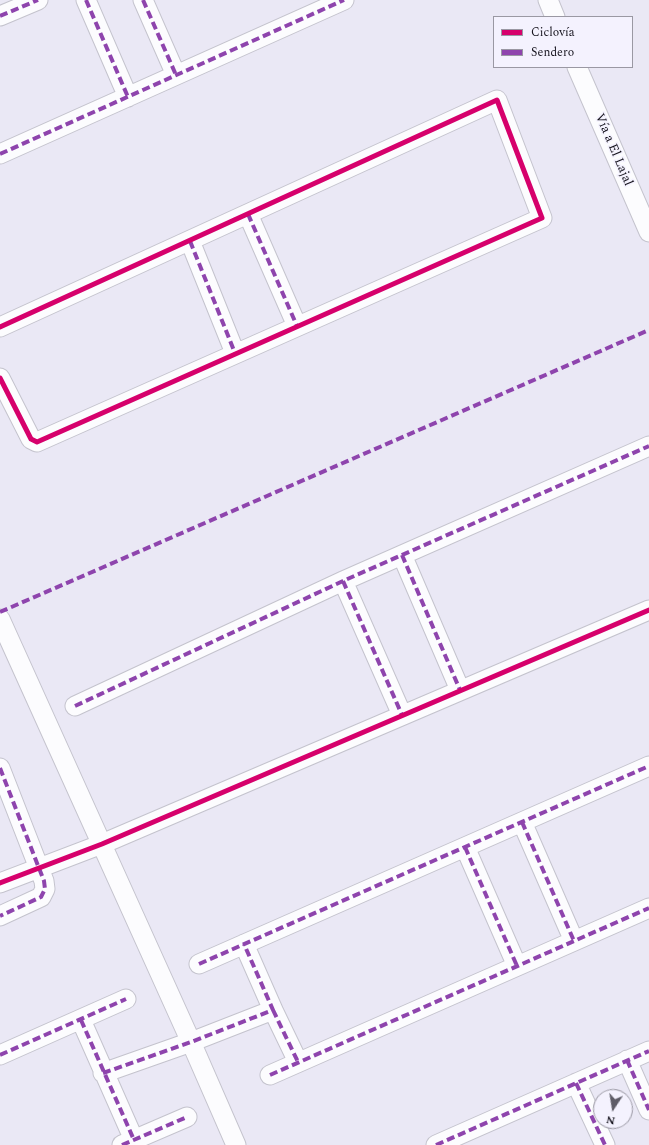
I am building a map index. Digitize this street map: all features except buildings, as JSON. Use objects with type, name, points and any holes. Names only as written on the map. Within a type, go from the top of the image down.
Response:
[{"type":"street","points":[[0,16],[38,0]]},
{"type":"street","points":[[86,0],[128,97]]},
{"type":"street","points":[[143,0],[176,75]]},
{"type":"street","points":[[0,154],[344,0]]},
{"type":"street","points":[[548,0],[556,16]]},
{"type":"street","name":"Vía a El Lajal","points":[[577,68],[649,232]]},
{"type":"street","points":[[0,327],[498,100],[542,218],[37,442],[31,439],[3,389]]},
{"type":"street","points":[[248,214],[297,326]]},
{"type":"street","points":[[190,241],[235,353]]},
{"type":"street","points":[[75,706],[343,581],[649,446]]},
{"type":"street","points":[[402,555],[460,690]]},
{"type":"street","points":[[343,581],[402,715]]},
{"type":"street","points":[[0,883],[38,867],[102,844],[649,610]]},
{"type":"street","points":[[2,628],[102,844],[236,1145]]},
{"type":"street","points":[[199,964],[649,766]]},
{"type":"street","points":[[0,768],[44,881],[45,890],[41,898],[0,916]]},
{"type":"street","points":[[522,822],[574,941]]},
{"type":"street","points":[[465,847],[517,966]]},
{"type":"street","points":[[270,1075],[649,908]]},
{"type":"street","points":[[244,944],[298,1062]]},
{"type":"street","points":[[0,1055],[126,999]]},
{"type":"street","points":[[103,1073],[191,1042],[273,1010]]},
{"type":"street","points":[[81,1020],[103,1073],[128,1143],[187,1117]]},
{"type":"street","points":[[436,1145],[649,1051]]},
{"type":"street","points":[[628,1060],[649,1110]]},
{"type":"street","points":[[576,1083],[605,1145]]},
{"type":"marked path","points":[[0,16],[38,0]]},
{"type":"marked path","points":[[86,0],[128,97]]},
{"type":"marked path","points":[[143,0],[176,75]]},
{"type":"marked path","points":[[0,154],[344,0]]},
{"type":"marked path","points":[[248,214],[297,326]]},
{"type":"marked path","points":[[190,241],[235,353]]},
{"type":"marked path","points":[[0,612],[649,330]]},
{"type":"marked path","points":[[75,706],[343,581],[649,446]]},
{"type":"marked path","points":[[402,555],[460,690]]},
{"type":"marked path","points":[[343,581],[402,715]]},
{"type":"marked path","points":[[199,964],[649,766]]},
{"type":"marked path","points":[[0,768],[44,881],[45,889],[41,897],[0,916]]},
{"type":"marked path","points":[[522,822],[574,941]]},
{"type":"marked path","points":[[465,847],[517,966]]},
{"type":"marked path","points":[[270,1075],[649,908]]},
{"type":"marked path","points":[[103,1073],[191,1042],[273,1010],[244,944]]},
{"type":"marked path","points":[[0,1055],[126,999]]},
{"type":"marked path","points":[[273,1010],[298,1062]]},
{"type":"marked path","points":[[81,1020],[134,1140]]},
{"type":"marked path","points":[[436,1145],[649,1051]]},
{"type":"marked path","points":[[627,1060],[649,1110]]},
{"type":"marked path","points":[[576,1083],[605,1145]]},
{"type":"marked path","points":[[122,1145],[187,1117]]},
{"type":"cycle path","points":[[0,327],[497,100],[542,218],[37,442],[31,439],[0,378]]},
{"type":"cycle path","points":[[0,883],[102,844],[649,610]]}]
